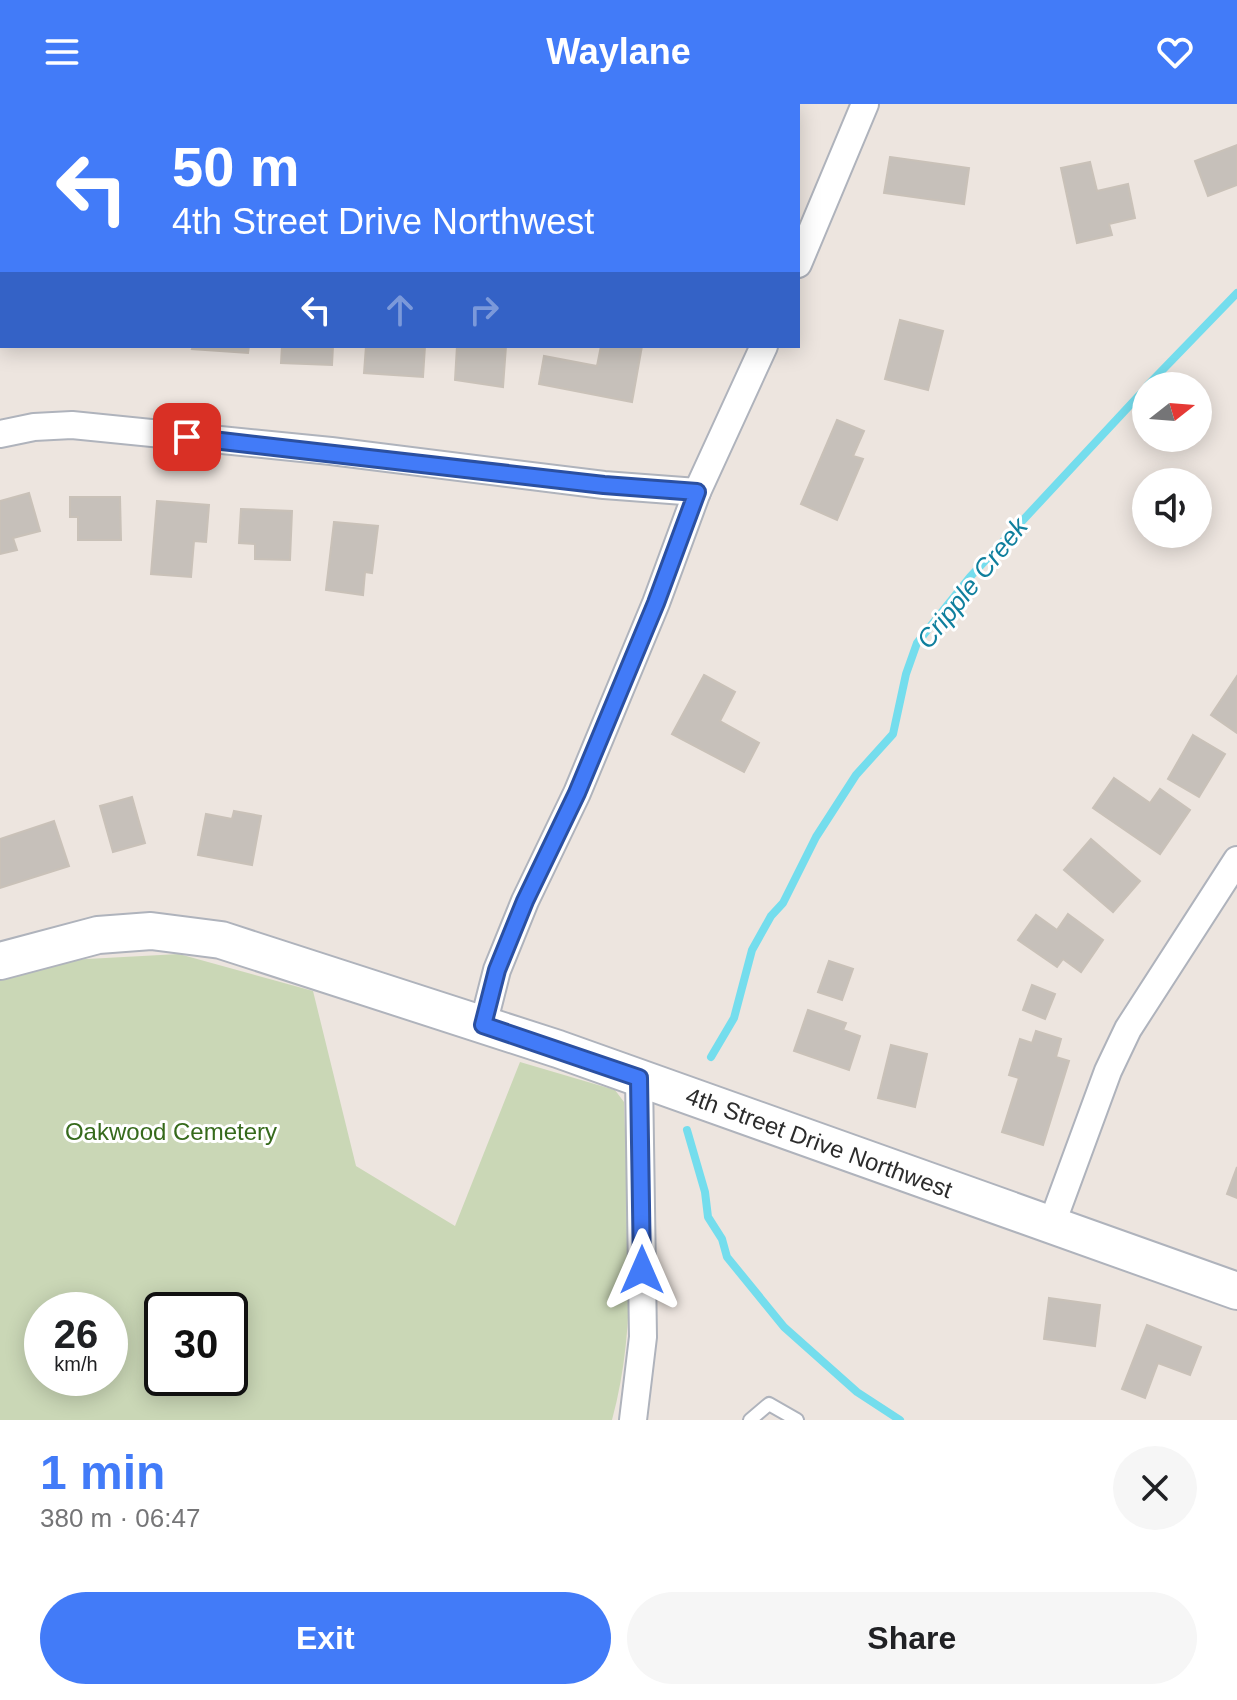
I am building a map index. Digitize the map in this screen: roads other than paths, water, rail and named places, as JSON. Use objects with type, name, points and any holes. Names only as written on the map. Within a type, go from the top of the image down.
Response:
[{"type":"main road","name":"4th Street Drive Northwest","points":[[0,961],[98,935],[170,932],[221,940],[639,1078],[1237,1291]]},
{"type":"street","points":[[800,259],[865,104]]},
{"type":"street","points":[[483,1025],[497,970],[525,901],[577,793],[656,603],[697,492],[763,348]]},
{"type":"street","points":[[0,434],[34,427],[72,425],[331,451],[604,485],[697,492]]},
{"type":"street","points":[[1051,1226],[1108,1071],[1128,1029],[1237,860]]},
{"type":"street","points":[[633,1420],[643,1337],[639,1078]]},
{"type":"lane","points":[[750,1420],[769,1404],[797,1420]]},
{"type":"waterway","name":"Cripple Creek","points":[[1161,372],[1237,293]]},
{"type":"waterway","name":"Cripple Creek","points":[[711,1057],[734,1018],[752,950],[771,916],[783,903],[816,837],[856,775],[893,734],[906,674],[917,643],[970,577],[1132,403]]},
{"type":"waterway","name":"Cripple Creek","points":[[687,1130],[705,1192],[708,1217],[722,1239],[727,1257],[784,1327],[857,1392],[900,1420]]},
{"type":"park label","name":"Oakwood Cemetery","points":[[171,1132]]}]
